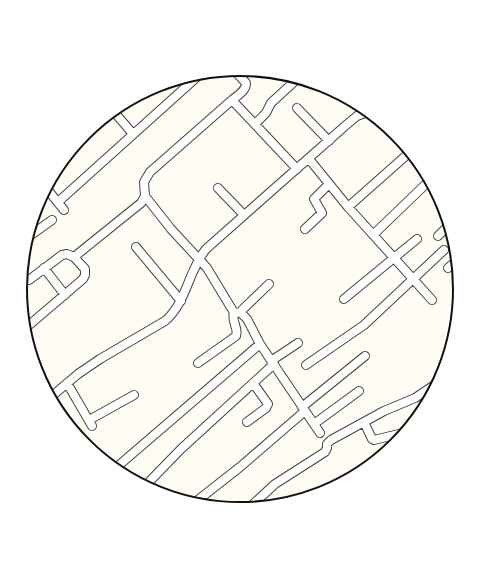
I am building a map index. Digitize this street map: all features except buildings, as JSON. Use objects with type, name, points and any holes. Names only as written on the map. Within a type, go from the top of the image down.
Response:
[{"type":"street","points":[[74,257],[141,203],[145,196],[144,182],[150,172],[244,89],[246,83],[242,76]]},
{"type":"street","points":[[58,202],[192,81]]},
{"type":"street","points":[[255,124],[266,113],[271,103],[293,83]]},
{"type":"street","points":[[232,100],[297,169]]},
{"type":"street","points":[[297,108],[329,141]]},
{"type":"street","points":[[55,393],[100,359],[165,321],[176,310],[198,258],[206,249],[357,116],[362,114]]},
{"type":"street","points":[[117,115],[132,134]]},
{"type":"street","points":[[348,207],[407,156]]},
{"type":"street","points":[[309,159],[348,207],[432,300]]},
{"type":"street","points":[[305,229],[322,213],[314,200],[329,184]]},
{"type":"street","points":[[374,234],[425,184]]},
{"type":"street","points":[[218,188],[244,215]]},
{"type":"street","points":[[50,192],[64,210]]},
{"type":"street","points":[[145,196],[171,229],[212,274],[237,312],[247,319],[260,344],[320,433]]},
{"type":"street","points":[[34,233],[52,220]]},
{"type":"street","points":[[438,236],[445,229]]},
{"type":"street","points":[[344,299],[417,239]]},
{"type":"street","points":[[136,247],[181,301]]},
{"type":"street","points":[[306,364],[358,330],[444,250]]},
{"type":"street","points":[[29,280],[65,253],[74,257],[85,269],[83,279],[30,324]]},
{"type":"street","points":[[448,268],[452,265]]},
{"type":"street","points":[[44,268],[64,295]]},
{"type":"street","points":[[198,363],[236,336],[237,331],[232,319],[237,312],[269,284]]},
{"type":"street","points":[[149,481],[181,449],[253,383],[272,362],[298,342]]},
{"type":"street","points":[[120,464],[260,344]]},
{"type":"street","points":[[201,498],[240,467],[365,356]]},
{"type":"street","points":[[68,383],[90,423],[134,395]]},
{"type":"street","points":[[247,422],[266,408],[268,404],[253,383]]},
{"type":"street","points":[[314,424],[359,391]]},
{"type":"street","points":[[256,501],[275,484],[327,451],[328,442],[384,411],[415,398],[423,397]]},
{"type":"street","points":[[364,422],[372,439],[374,440],[395,435]]}]
